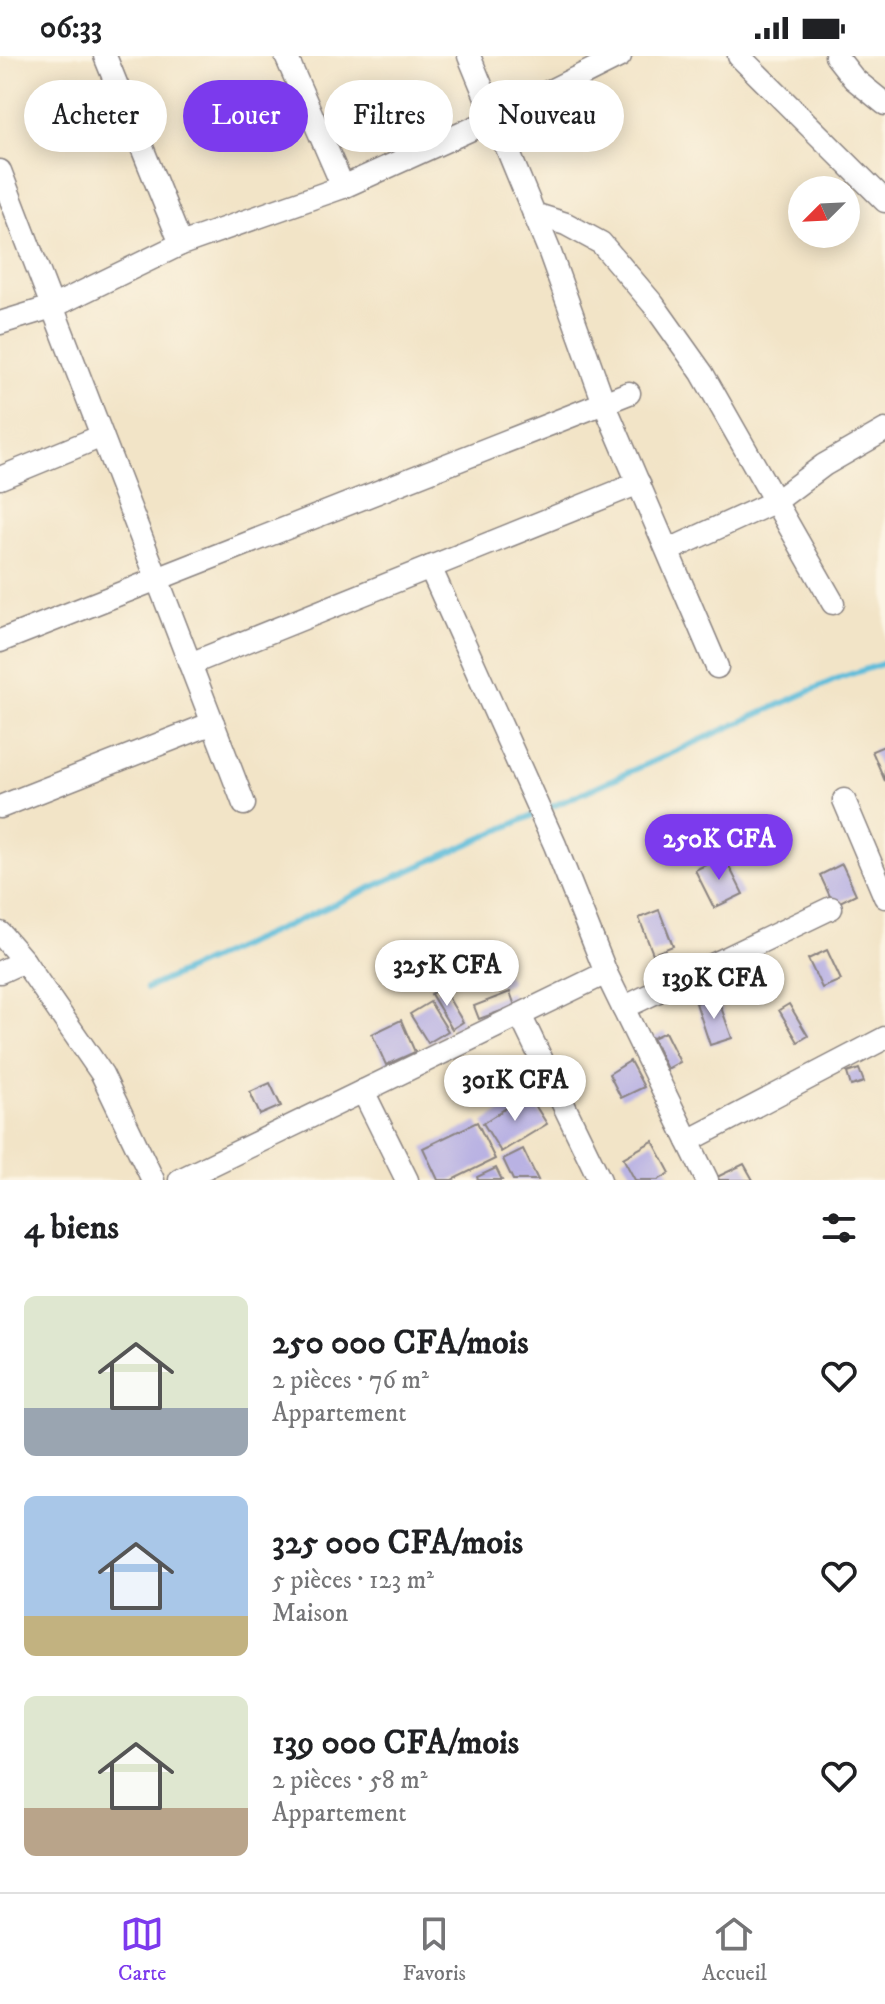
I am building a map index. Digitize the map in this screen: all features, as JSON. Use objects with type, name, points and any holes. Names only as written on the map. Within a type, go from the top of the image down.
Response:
[{"type":"street","points":[[105,56],[181,244]]},
{"type":"street","points":[[286,56],[343,187]]},
{"type":"street","points":[[469,56],[479,80]]},
{"type":"street","points":[[572,80],[620,56]]},
{"type":"street","points":[[739,56],[885,201]]},
{"type":"street","points":[[844,59],[885,104]]},
{"type":"street","points":[[0,323],[52,307],[181,244],[343,187],[469,130]]},
{"type":"street","points":[[509,152],[604,403],[717,667]]},
{"type":"street","points":[[0,171],[244,804]]},
{"type":"street","points":[[534,214],[566,224],[601,243],[653,304],[702,373],[833,603]]},
{"type":"street","points":[[0,641],[629,393]]},
{"type":"street","points":[[669,550],[776,501],[824,465],[885,430]]},
{"type":"street","points":[[0,478],[102,436]]},
{"type":"street","points":[[190,664],[639,483]]},
{"type":"street","points":[[430,567],[535,798],[606,973],[707,1180]]},
{"type":"street","points":[[0,807],[213,723]]},
{"type":"street","points":[[844,800],[883,888]]},
{"type":"street","points":[[623,1008],[831,908]]},
{"type":"street","points":[[0,933],[24,961],[102,1074],[153,1180]]},
{"type":"street","points":[[0,972],[24,961]]},
{"type":"street","points":[[180,1180],[606,973]]},
{"type":"street","points":[[520,1015],[600,1180]]},
{"type":"street","points":[[688,1141],[885,1038]]},
{"type":"street","points":[[363,1091],[407,1180]]},
{"type":"building","points":[[884,746],[885,750],[885,781],[872,751]]},
{"type":"building","points":[[724,856],[743,894],[714,908],[695,870]]},
{"type":"building","points":[[842,864],[856,894],[834,905],[820,875]]},
{"type":"building","points":[[659,910],[673,946],[653,954],[639,918]]},
{"type":"building","points":[[827,950],[841,980],[822,988],[808,959]]},
{"type":"building","points":[[503,968],[511,982],[501,987],[494,973]]},
{"type":"building","points":[[665,969],[670,979],[649,989],[645,979]]},
{"type":"building","points":[[442,987],[463,1022],[452,1029],[431,994]]},
{"type":"building","points":[[510,992],[515,1006],[479,1019],[474,1006]]},
{"type":"building","points":[[717,996],[732,1038],[710,1045],[696,1003]]},
{"type":"building","points":[[430,1002],[448,1031],[428,1043],[410,1014]]},
{"type":"building","points":[[789,1004],[808,1036],[798,1042],[779,1010]]},
{"type":"building","points":[[401,1020],[415,1052],[386,1065],[372,1034]]},
{"type":"building","points":[[665,1032],[680,1062],[667,1069],[652,1038]]},
{"type":"building","points":[[630,1061],[644,1087],[621,1098],[609,1074]]},
{"type":"building","points":[[859,1069],[864,1082],[851,1086],[847,1073]]},
{"type":"building","points":[[270,1083],[281,1106],[260,1115],[250,1092]]},
{"type":"building","points":[[528,1094],[547,1124],[501,1152],[483,1123]]},
{"type":"building","points":[[477,1122],[495,1159],[452,1180],[438,1180],[423,1148]]},
{"type":"building","points":[[653,1141],[670,1173],[658,1180],[635,1180],[623,1158]]},
{"type":"building","points":[[523,1149],[538,1180],[513,1180],[503,1159]]},
{"type":"building","points":[[744,1164],[753,1180],[719,1180],[717,1177]]},
{"type":"building","points":[[496,1168],[502,1180],[478,1180],[477,1177]]},
{"type":"waterway","points":[[147,988],[839,678],[885,663]]}]
